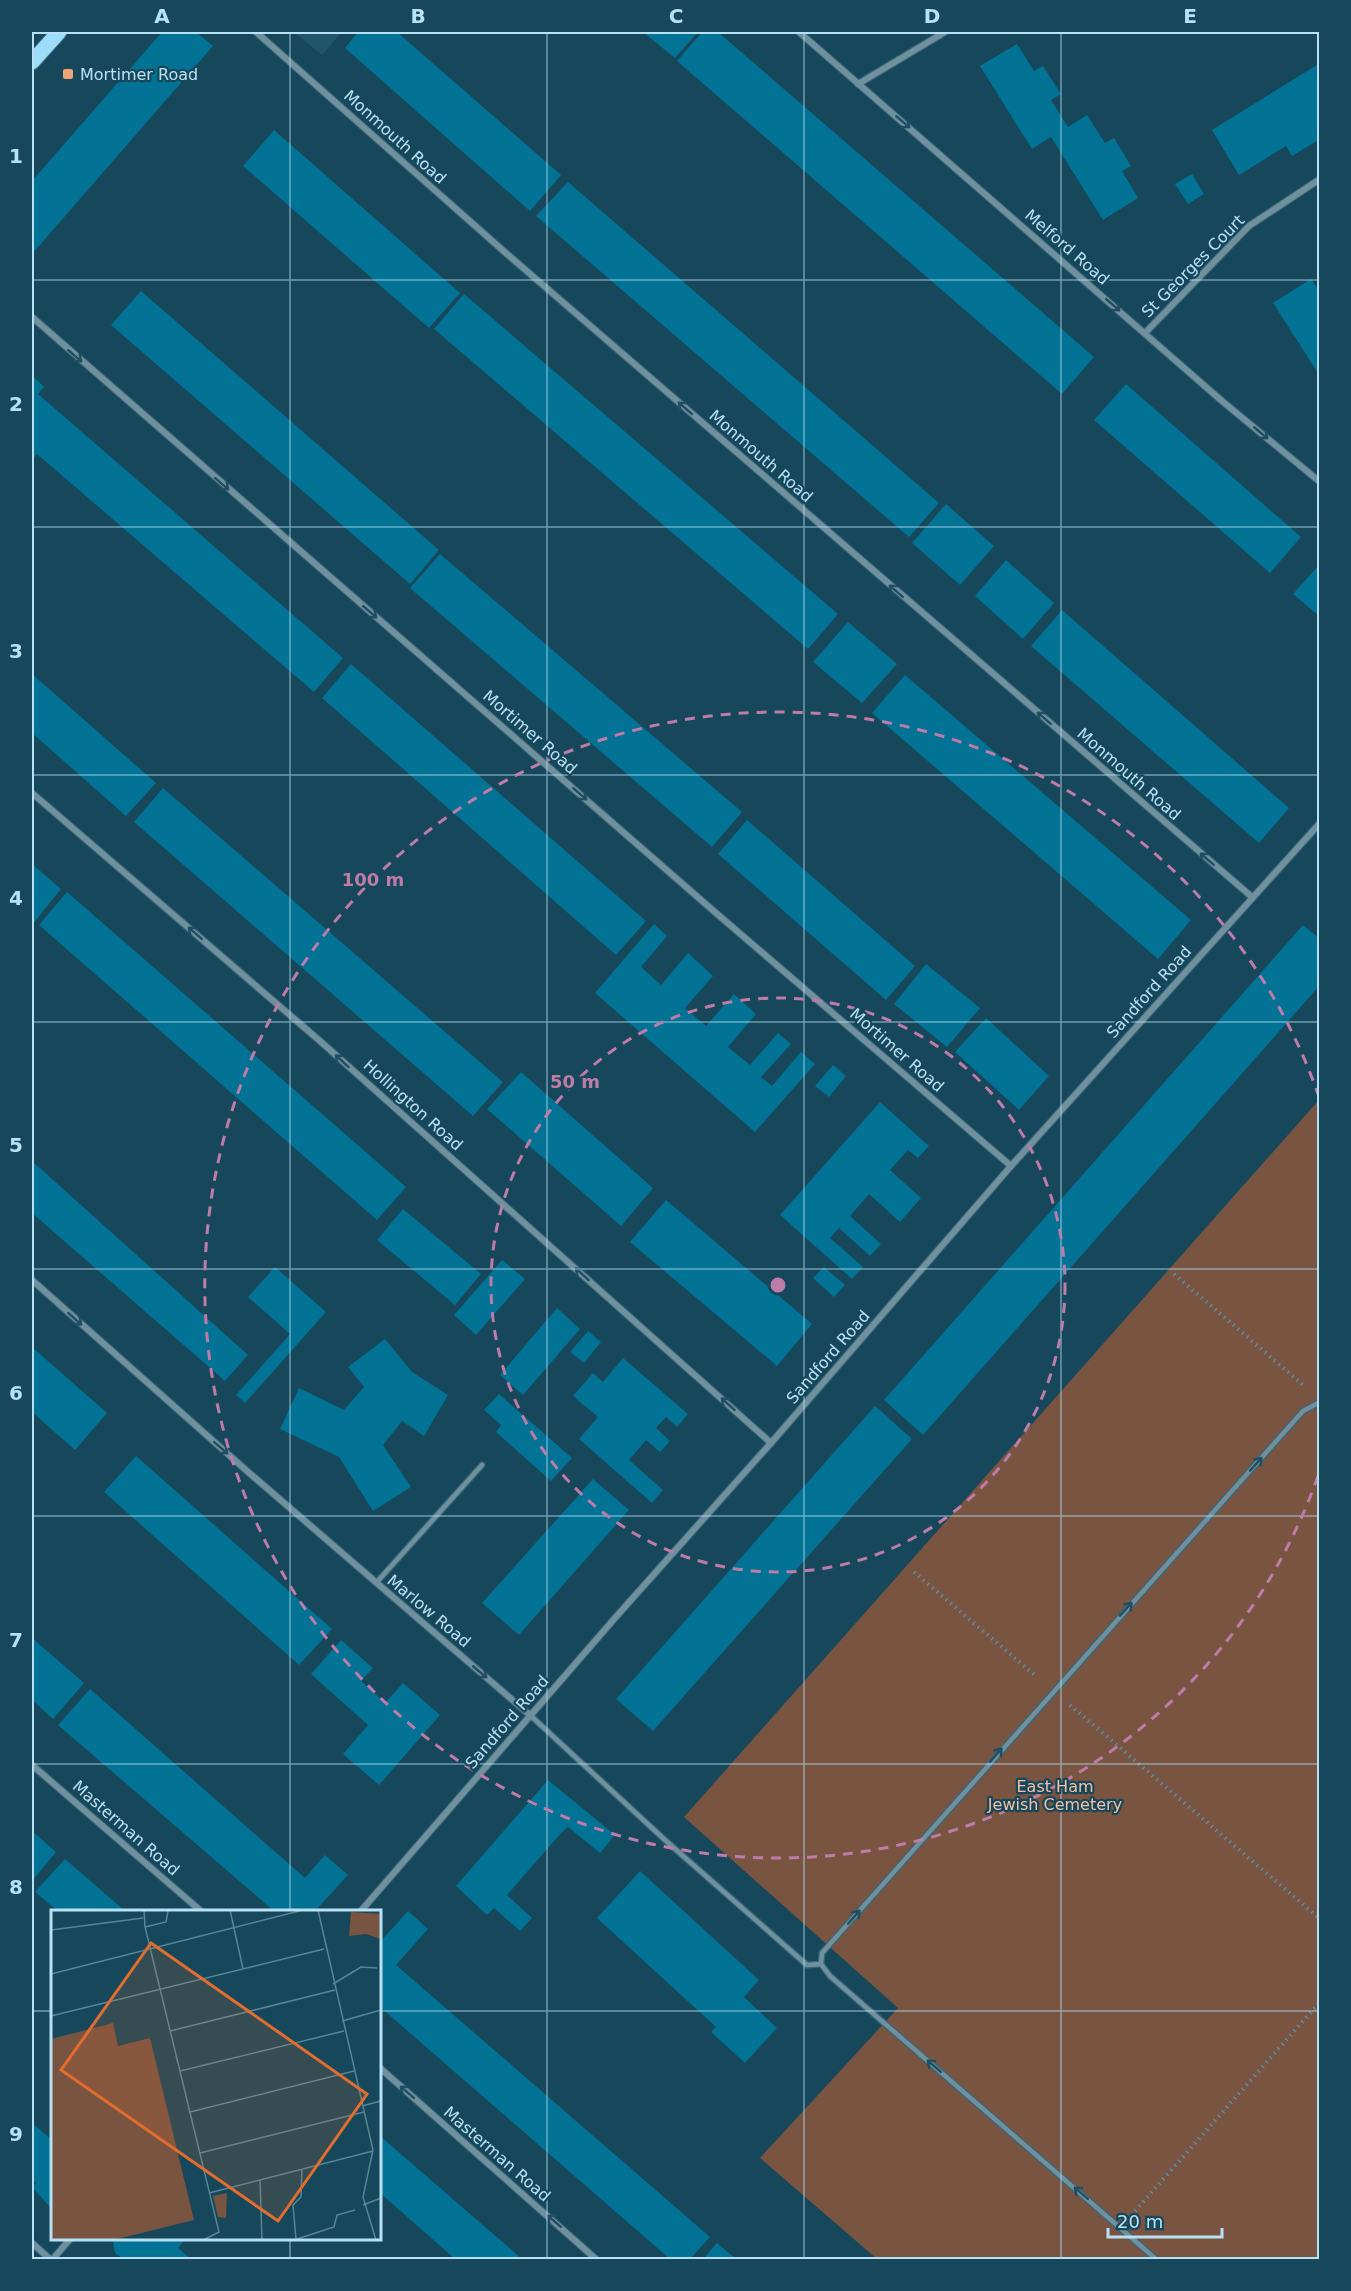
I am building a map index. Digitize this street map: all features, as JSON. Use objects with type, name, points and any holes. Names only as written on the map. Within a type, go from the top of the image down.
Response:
[{"type":"main road","points":[[32,62],[59,32]]},
{"type":"street","name":"Monmouth Road","points":[[256,32],[507,254],[1252,897]]},
{"type":"street","name":"Melford Road","points":[[799,32],[1222,401],[1320,482]]},
{"type":"street","points":[[858,84],[945,32]]},
{"type":"street","name":"St Georges Court","points":[[1145,333],[1249,226],[1320,179]]},
{"type":"street","name":"Mortimer Road","points":[[32,317],[716,913],[1011,1166]]},
{"type":"street","name":"Hollington Road","points":[[32,793],[320,1041],[771,1443]]},
{"type":"street","name":"Sandford Road","points":[[361,1910],[1011,1166],[1320,823]]},
{"type":"street","name":"Marlow Road","points":[[32,1280],[376,1583],[531,1716]]},
{"type":"street","name":"Masterman Road","points":[[32,1765],[201,1910]]},
{"type":"street","name":"Masterman Road","points":[[381,2069],[597,2259]]},
{"type":"street","points":[[32,2242],[52,2259],[69,2240]]},
{"type":"lane","points":[[1157,2259],[830,1976],[821,1964],[822,1953],[1303,1411],[1320,1402]]},
{"type":"lane","points":[[376,1583],[482,1465]]},
{"type":"lane","name":"Marlow Road","points":[[531,1716],[665,1840],[807,1965],[821,1964]]},
{"type":"path","points":[[1174,1274],[1306,1388]]},
{"type":"path","points":[[914,1572],[1320,1919]]},
{"type":"path","points":[[1121,2228],[1320,2002]]},
{"type":"shaded area","points":[[294,32],[342,32],[322,55]]},
{"type":"green space","name":"East Ham Jewish Cemetery","points":[[1319,1100],[1319,2259],[877,2259],[760,2158],[898,2008],[684,1817]]},
{"type":"building","points":[[162,32],[196,32],[213,46],[32,254],[32,181]]},
{"type":"building","points":[[358,32],[397,32],[561,175],[530,211],[345,48]]},
{"type":"building","points":[[643,32],[698,32],[675,58]]},
{"type":"building","points":[[702,32],[718,32],[1094,357],[1062,394],[677,61]]},
{"type":"building","points":[[1017,44],[1034,71],[1043,66],[1061,94],[1051,100],[1068,127],[1087,115],[1105,143],[1114,138],[1131,166],[1122,171],[1138,198],[1103,220],[1051,137],[1032,149],[980,66]]},
{"type":"building","points":[[1320,63],[1320,139],[1292,156],[1286,146],[1239,175],[1212,130]]},
{"type":"building","points":[[274,130],[460,293],[429,328],[243,166]]},
{"type":"building","points":[[1192,174],[1204,194],[1188,204],[1175,184]]},
{"type":"building","points":[[568,182],[939,503],[909,537],[536,216]]},
{"type":"building","points":[[1311,279],[1320,292],[1320,376],[1273,303]]},
{"type":"building","points":[[141,291],[439,550],[410,584],[111,325]]},
{"type":"building","points":[[464,294],[838,614],[808,649],[434,329]]},
{"type":"building","points":[[32,375],[44,387],[38,394],[343,658],[314,692],[37,454],[32,460]]},
{"type":"building","points":[[1126,384],[1301,537],[1270,573],[1094,420]]},
{"type":"building","points":[[946,504],[994,546],[960,585],[912,543]]},
{"type":"building","points":[[440,554],[742,812],[712,847],[410,588]]},
{"type":"building","points":[[1006,560],[1054,603],[1023,639],[975,596]]},
{"type":"building","points":[[1320,564],[1320,617],[1293,594]]},
{"type":"building","points":[[1062,610],[1289,808],[1259,843],[1031,646]]},
{"type":"building","points":[[848,622],[897,664],[862,703],[813,662]]},
{"type":"building","points":[[351,664],[646,921],[616,955],[322,698]]},
{"type":"building","points":[[32,674],[156,783],[126,816],[32,733]]},
{"type":"building","points":[[905,675],[1191,920],[1158,959],[872,713]]},
{"type":"building","points":[[163,788],[503,1082],[473,1116],[134,822]]},
{"type":"building","points":[[747,820],[915,966],[886,1000],[718,854]]},
{"type":"building","points":[[32,864],[61,889],[32,925]]},
{"type":"building","points":[[67,892],[406,1187],[377,1220],[39,925]]},
{"type":"building","points":[[654,924],[667,936],[641,967],[661,985],[688,953],[713,976],[685,1008],[706,1026],[734,994],[756,1014],[728,1047],[750,1065],[778,1033],[791,1044],[761,1077],[772,1086],[801,1052],[815,1064],[755,1132],[595,993]]},
{"type":"building","points":[[1303,925],[1320,939],[1320,985],[923,1435],[884,1400]]},
{"type":"building","points":[[926,964],[980,1008],[947,1047],[894,1004]]},
{"type":"building","points":[[986,1018],[1049,1076],[1019,1110],[955,1052]]},
{"type":"building","points":[[833,1065],[846,1076],[829,1097],[815,1086]]},
{"type":"building","points":[[521,1072],[653,1188],[621,1226],[487,1109]]},
{"type":"building","points":[[880,1102],[929,1146],[918,1158],[908,1150],[890,1170],[921,1198],[900,1222],[869,1194],[850,1216],[881,1244],[870,1256],[839,1228],[830,1238],[863,1267],[852,1279],[780,1215]]},
{"type":"building","points":[[32,1161],[248,1355],[225,1381],[32,1213]]},
{"type":"building","points":[[666,1200],[812,1324],[777,1366],[630,1242]]},
{"type":"building","points":[[403,1209],[481,1274],[455,1305],[377,1240]]},
{"type":"building","points":[[502,1260],[525,1279],[476,1335],[454,1315]]},
{"type":"building","points":[[275,1267],[326,1312],[245,1403],[236,1395],[290,1334],[248,1297]]},
{"type":"building","points":[[824,1267],[845,1285],[834,1297],[813,1278]]},
{"type":"building","points":[[557,1308],[580,1329],[523,1395],[500,1375]]},
{"type":"building","points":[[588,1331],[601,1342],[584,1363],[570,1352]]},
{"type":"building","points":[[385,1339],[412,1372],[448,1395],[424,1436],[402,1421],[383,1445],[411,1487],[373,1511],[339,1457],[280,1429],[299,1388],[344,1410],[364,1387],[348,1367]]},
{"type":"building","points":[[32,1347],[107,1413],[75,1450],[32,1412]]},
{"type":"building","points":[[623,1358],[688,1414],[677,1427],[666,1417],[656,1428],[670,1441],[660,1452],[646,1440],[629,1460],[663,1490],[652,1503],[579,1439],[598,1417],[573,1396],[593,1373],[603,1382]]},
{"type":"building","points":[[499,1394],[572,1458],[551,1481],[496,1432],[501,1425],[484,1410]]},
{"type":"building","points":[[875,1406],[912,1439],[653,1731],[616,1699]]},
{"type":"building","points":[[136,1456],[332,1629],[299,1665],[104,1492]]},
{"type":"building","points":[[593,1479],[629,1510],[519,1635],[482,1603]]},
{"type":"building","points":[[32,1638],[84,1683],[53,1719],[32,1700]]},
{"type":"building","points":[[341,1640],[373,1668],[361,1681],[385,1703],[403,1683],[440,1715],[379,1785],[343,1754],[368,1725],[311,1674]]},
{"type":"building","points":[[90,1689],[305,1878],[325,1855],[348,1875],[316,1910],[273,1910],[58,1725]]},
{"type":"building","points":[[548,1780],[615,1835],[600,1853],[568,1827],[562,1832],[507,1895],[532,1918],[520,1931],[494,1908],[487,1915],[456,1886]]},
{"type":"building","points":[[32,1831],[56,1852],[32,1881]]},
{"type":"building","points":[[65,1859],[124,1910],[57,1910],[35,1892]]},
{"type":"building","points":[[640,1871],[759,1980],[744,1997],[777,2028],[745,2063],[711,2032],[716,2027],[597,1918]]},
{"type":"building","points":[[408,1911],[428,1929],[396,1965],[710,2237],[690,2259],[670,2259],[381,2008],[381,1941]]},
{"type":"building","points":[[32,2123],[51,2139],[51,2205],[49,2206],[32,2187],[36,2183],[32,2179]]},
{"type":"building","points":[[381,2137],[522,2259],[455,2259],[381,2194]]},
{"type":"building","points":[[115,2240],[182,2240],[183,2242],[178,2248],[191,2259],[123,2259],[115,2253],[113,2243]]},
{"type":"building","points":[[717,2243],[736,2259],[703,2259]]},
{"type":"place","name":"Mortimer Road","points":[[68,74]]}]
